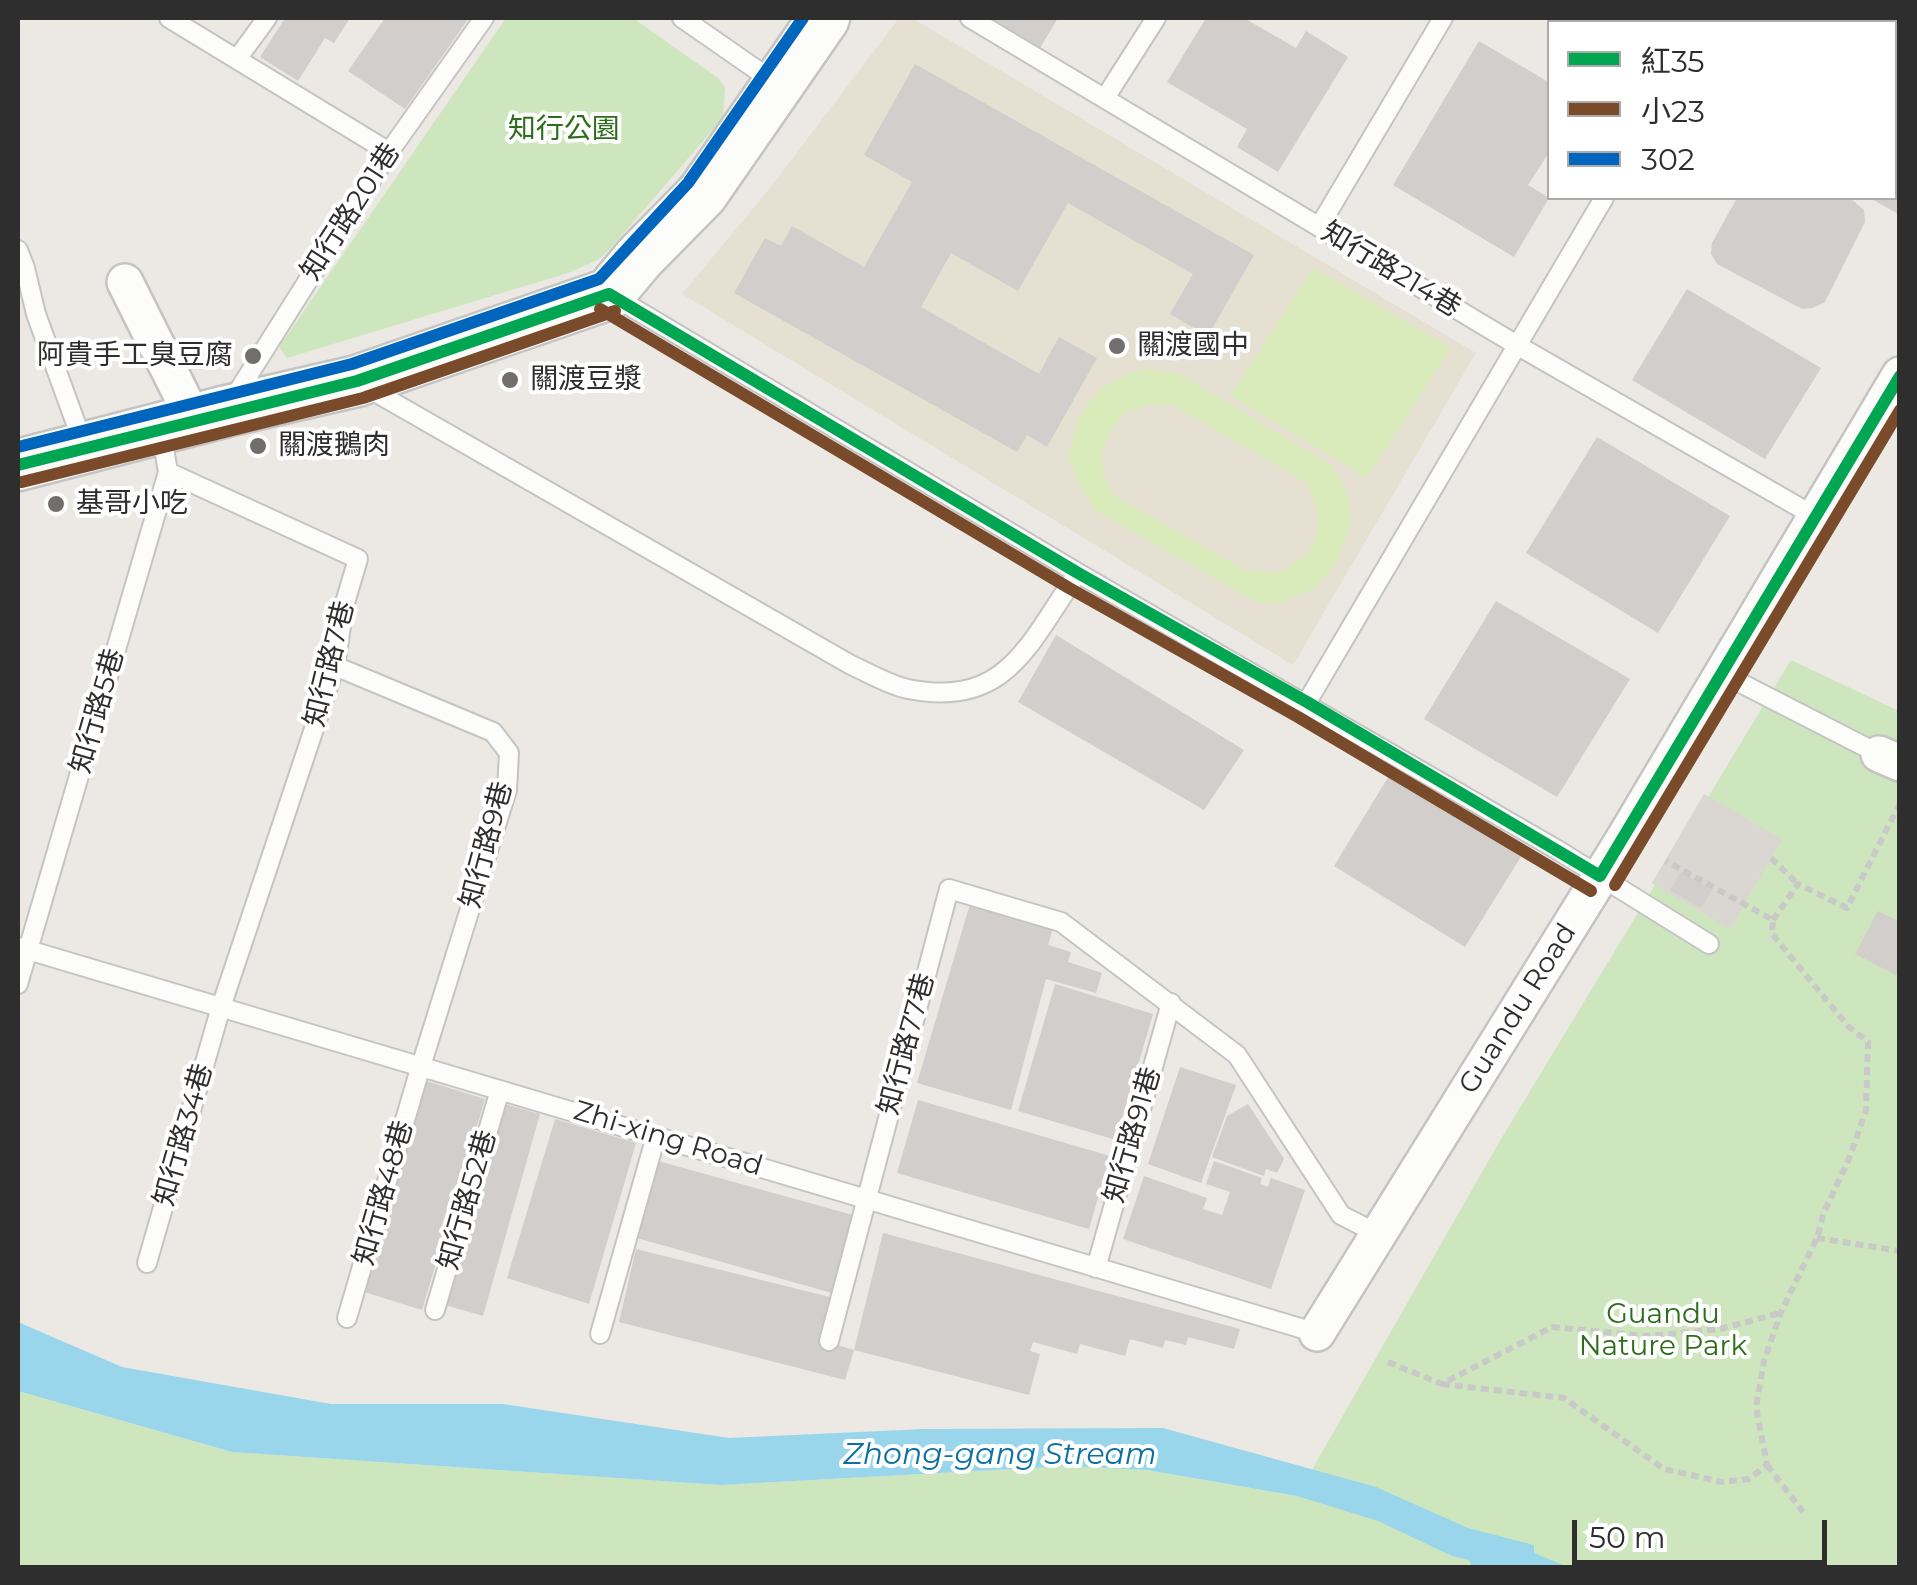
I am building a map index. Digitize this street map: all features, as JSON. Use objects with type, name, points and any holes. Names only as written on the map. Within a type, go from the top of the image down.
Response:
[{"type":"street","points":[[18,465],[188,433],[356,381],[608,294],[702,194],[824,18]]},
{"type":"street","points":[[125,282],[188,433]]},
{"type":"street","name":"Guandu Road","points":[[1317,1334],[1723,674],[1900,374]]},
{"type":"lane","points":[[169,18],[389,152]]},
{"type":"lane","points":[[237,59],[267,18]]},
{"type":"lane","name":"知行路201巷","points":[[188,433],[484,18]]},
{"type":"lane","points":[[682,18],[777,84]]},
{"type":"lane","name":"知行路214巷","points":[[970,18],[1515,344],[1816,517]]},
{"type":"lane","points":[[1105,98],[1156,18]]},
{"type":"lane","points":[[1319,228],[1443,18]]},
{"type":"lane","points":[[1306,702],[1603,200]]},
{"type":"lane","points":[[18,250],[36,314],[86,450]]},
{"type":"lane","points":[[608,294],[1078,573],[1306,702],[1709,944]]},
{"type":"lane","points":[[356,381],[850,665],[905,688],[950,693],[987,686],[1012,667],[1078,573]]},
{"type":"lane","name":"知行路7巷","points":[[188,433],[358,559],[344,606],[335,666],[221,1007]]},
{"type":"lane","name":"知行路5巷","points":[[18,984],[22,948],[188,433]]},
{"type":"lane","name":"知行路9巷","points":[[335,666],[493,732],[509,753],[507,790],[421,1068]]},
{"type":"lane","points":[[1723,674],[1889,758]]},
{"type":"lane","name":"知行路77巷","points":[[830,1340],[949,889],[1061,922],[1170,1002]]},
{"type":"lane","name":"Zhi-xing Road","points":[[22,948],[1317,1334]]},
{"type":"lane","points":[[1170,1002],[1237,1054],[1341,1215],[1378,1234]]},
{"type":"lane","name":"知行路91巷","points":[[1096,1268],[1170,1002]]},
{"type":"lane","name":"知行路34巷","points":[[147,1262],[221,1007]]},
{"type":"lane","name":"知行路48巷","points":[[347,1318],[421,1068]]},
{"type":"lane","name":"知行路52巷","points":[[435,1310],[500,1090]]},
{"type":"lane","points":[[600,1334],[656,1136]]},
{"type":"path","points":[[1772,858],[1798,884],[1847,908],[1900,803]]},
{"type":"path","points":[[1666,860],[1773,920]]},
{"type":"path","points":[[1798,884],[1773,920],[1772,934],[1848,1026],[1868,1042],[1866,1110],[1817,1238],[1782,1312],[1764,1361],[1756,1407],[1767,1465],[1803,1512]]},
{"type":"path","points":[[1817,1238],[1900,1251]]},
{"type":"path","points":[[1442,1384],[1552,1328],[1646,1336],[1720,1329],[1782,1312]]},
{"type":"path","points":[[1388,1362],[1442,1384],[1564,1398],[1664,1469],[1722,1482],[1749,1480],[1767,1465]]},
{"type":"shaded area","name":"關渡國中","points":[[899,18],[912,18],[1476,353],[1293,665],[682,294],[770,188]]},
{"type":"shaded area","points":[[1704,794],[1782,839],[1730,929],[1652,883]]},
{"type":"green space","name":"知行公園","points":[[506,18],[633,18],[718,78],[725,88],[723,118],[598,260],[568,273],[287,358],[279,347]]},
{"type":"green space","points":[[1313,268],[1451,348],[1367,478],[1230,396]]},
{"type":"green space","points":[[1147,369],[1180,374],[1331,465],[1348,495],[1352,521],[1336,562],[1317,587],[1277,604],[1256,602],[1093,509],[1068,456],[1078,419],[1098,391],[1124,375]],"holes":[[[1173,405],[1307,483],[1319,516],[1316,538],[1307,554],[1280,572],[1247,571],[1113,495],[1103,472],[1103,451],[1113,427],[1127,411]]]},
{"type":"green space","name":"Guandu Nature Park","points":[[1791,660],[1899,711],[1899,1567],[18,1567],[18,1391],[232,1452],[721,1485],[1067,1466],[1147,1470],[1297,1496],[1501,1139]]},
{"type":"water","name":"Zhong-gang Stream","points":[[18,1322],[122,1367],[331,1404],[503,1404],[729,1438],[924,1429],[1163,1428],[1376,1487],[1468,1528],[1534,1545],[1534,1553],[1568,1567],[1472,1567],[1469,1560],[1452,1556],[1378,1521],[1297,1496],[1147,1470],[1067,1466],[721,1485],[232,1452],[18,1391]]},
{"type":"building","points":[[285,18],[350,18],[334,43],[325,38],[298,81],[260,57]]},
{"type":"building","points":[[385,18],[469,18],[405,109],[348,71]]},
{"type":"building","points":[[989,18],[1058,18],[1040,48]]},
{"type":"building","points":[[1206,18],[1244,18],[1296,48],[1306,31],[1348,57],[1278,172],[1237,147],[1247,129],[1167,82]]},
{"type":"building","points":[[1865,18],[1900,18],[1900,39],[1897,20]]},
{"type":"building","points":[[1479,41],[1547,81],[1547,156],[1528,185],[1548,200],[1514,257],[1393,185]]},
{"type":"building","points":[[915,64],[1254,255],[1208,336],[1170,314],[1193,274],[1068,203],[1018,291],[951,253],[921,307],[1039,374],[1059,337],[1097,358],[1047,447],[1027,435],[1017,452],[734,293],[765,238],[781,246],[792,226],[864,267],[912,182],[864,155]]},
{"type":"building","points":[[1897,138],[1900,140],[1900,215],[1874,200],[1897,200]]},
{"type":"building","points":[[1736,200],[1852,200],[1864,210],[1865,222],[1825,302],[1813,308],[1802,309],[1717,264],[1711,254],[1712,243]]},
{"type":"building","points":[[1687,289],[1821,368],[1765,459],[1632,380]]},
{"type":"building","points":[[1597,437],[1730,516],[1658,633],[1526,553]]},
{"type":"building","points":[[1496,601],[1630,679],[1557,797],[1424,719]]},
{"type":"building","points":[[1056,635],[1244,750],[1204,810],[1018,702]]},
{"type":"building","points":[[1390,774],[1522,855],[1465,947],[1334,866]]},
{"type":"building","points":[[1681,872],[1712,890],[1701,908],[1670,890]]},
{"type":"building","points":[[970,904],[1053,928],[1048,945],[1071,952],[1068,962],[1102,973],[1096,993],[1046,979],[1011,1110],[917,1083]]},
{"type":"building","points":[[1878,911],[1900,922],[1900,969],[1896,975],[1855,954]]},
{"type":"building","points":[[1055,984],[1153,1014],[1116,1140],[1018,1111]]},
{"type":"building","points":[[1180,1067],[1236,1085],[1201,1183],[1148,1164]]},
{"type":"building","points":[[423,1080],[485,1099],[422,1310],[361,1291]]},
{"type":"building","points":[[918,1100],[1110,1156],[1089,1229],[897,1173]]},
{"type":"building","points":[[501,1103],[540,1114],[483,1316],[445,1305]]},
{"type":"building","points":[[1248,1104],[1284,1159],[1277,1173],[1266,1169],[1264,1176],[1212,1157],[1227,1116]]},
{"type":"building","points":[[555,1119],[636,1143],[589,1304],[507,1278]]},
{"type":"building","points":[[658,1161],[853,1215],[832,1293],[637,1238]]},
{"type":"building","points":[[1214,1161],[1262,1178],[1260,1184],[1268,1187],[1271,1178],[1305,1190],[1271,1289],[1123,1239],[1144,1176],[1207,1198],[1203,1209],[1222,1215],[1230,1192],[1206,1184]]},
{"type":"building","points":[[883,1233],[1240,1329],[1234,1349],[1188,1337],[1186,1345],[1165,1340],[1163,1348],[1130,1339],[1125,1356],[1080,1344],[1077,1354],[1033,1342],[1030,1351],[1040,1354],[1029,1395],[854,1350]]},
{"type":"building","points":[[636,1249],[834,1298],[824,1341],[854,1350],[845,1380],[619,1322]]},
{"type":"transit line","name":"302","points":[[18,447],[352,364],[599,279],[688,183],[803,18]]},
{"type":"transit line","name":"紅35","points":[[609,294],[1078,573],[1307,702],[1600,876]]},
{"type":"transit line","name":"紅35","points":[[18,465],[357,381],[609,294]]},
{"type":"transit line","name":"小23","points":[[600,309],[1069,588],[1298,717],[1591,891]]},
{"type":"transit line","name":"小23","points":[[22,482],[363,398],[615,311]]},
{"type":"transit line","name":"紅35","points":[[1600,876],[1900,376]]},
{"type":"transit line","name":"小23","points":[[1615,885],[1900,410]]},
{"type":"place","name":"關渡國中","points":[[1117,346]]},
{"type":"place","name":"阿貴手工臭豆腐","points":[[253,356]]},
{"type":"place","name":"關渡豆漿","points":[[510,380]]},
{"type":"place","name":"關渡鵝肉","points":[[258,446]]},
{"type":"place","name":"基哥小吃","points":[[56,504]]}]
